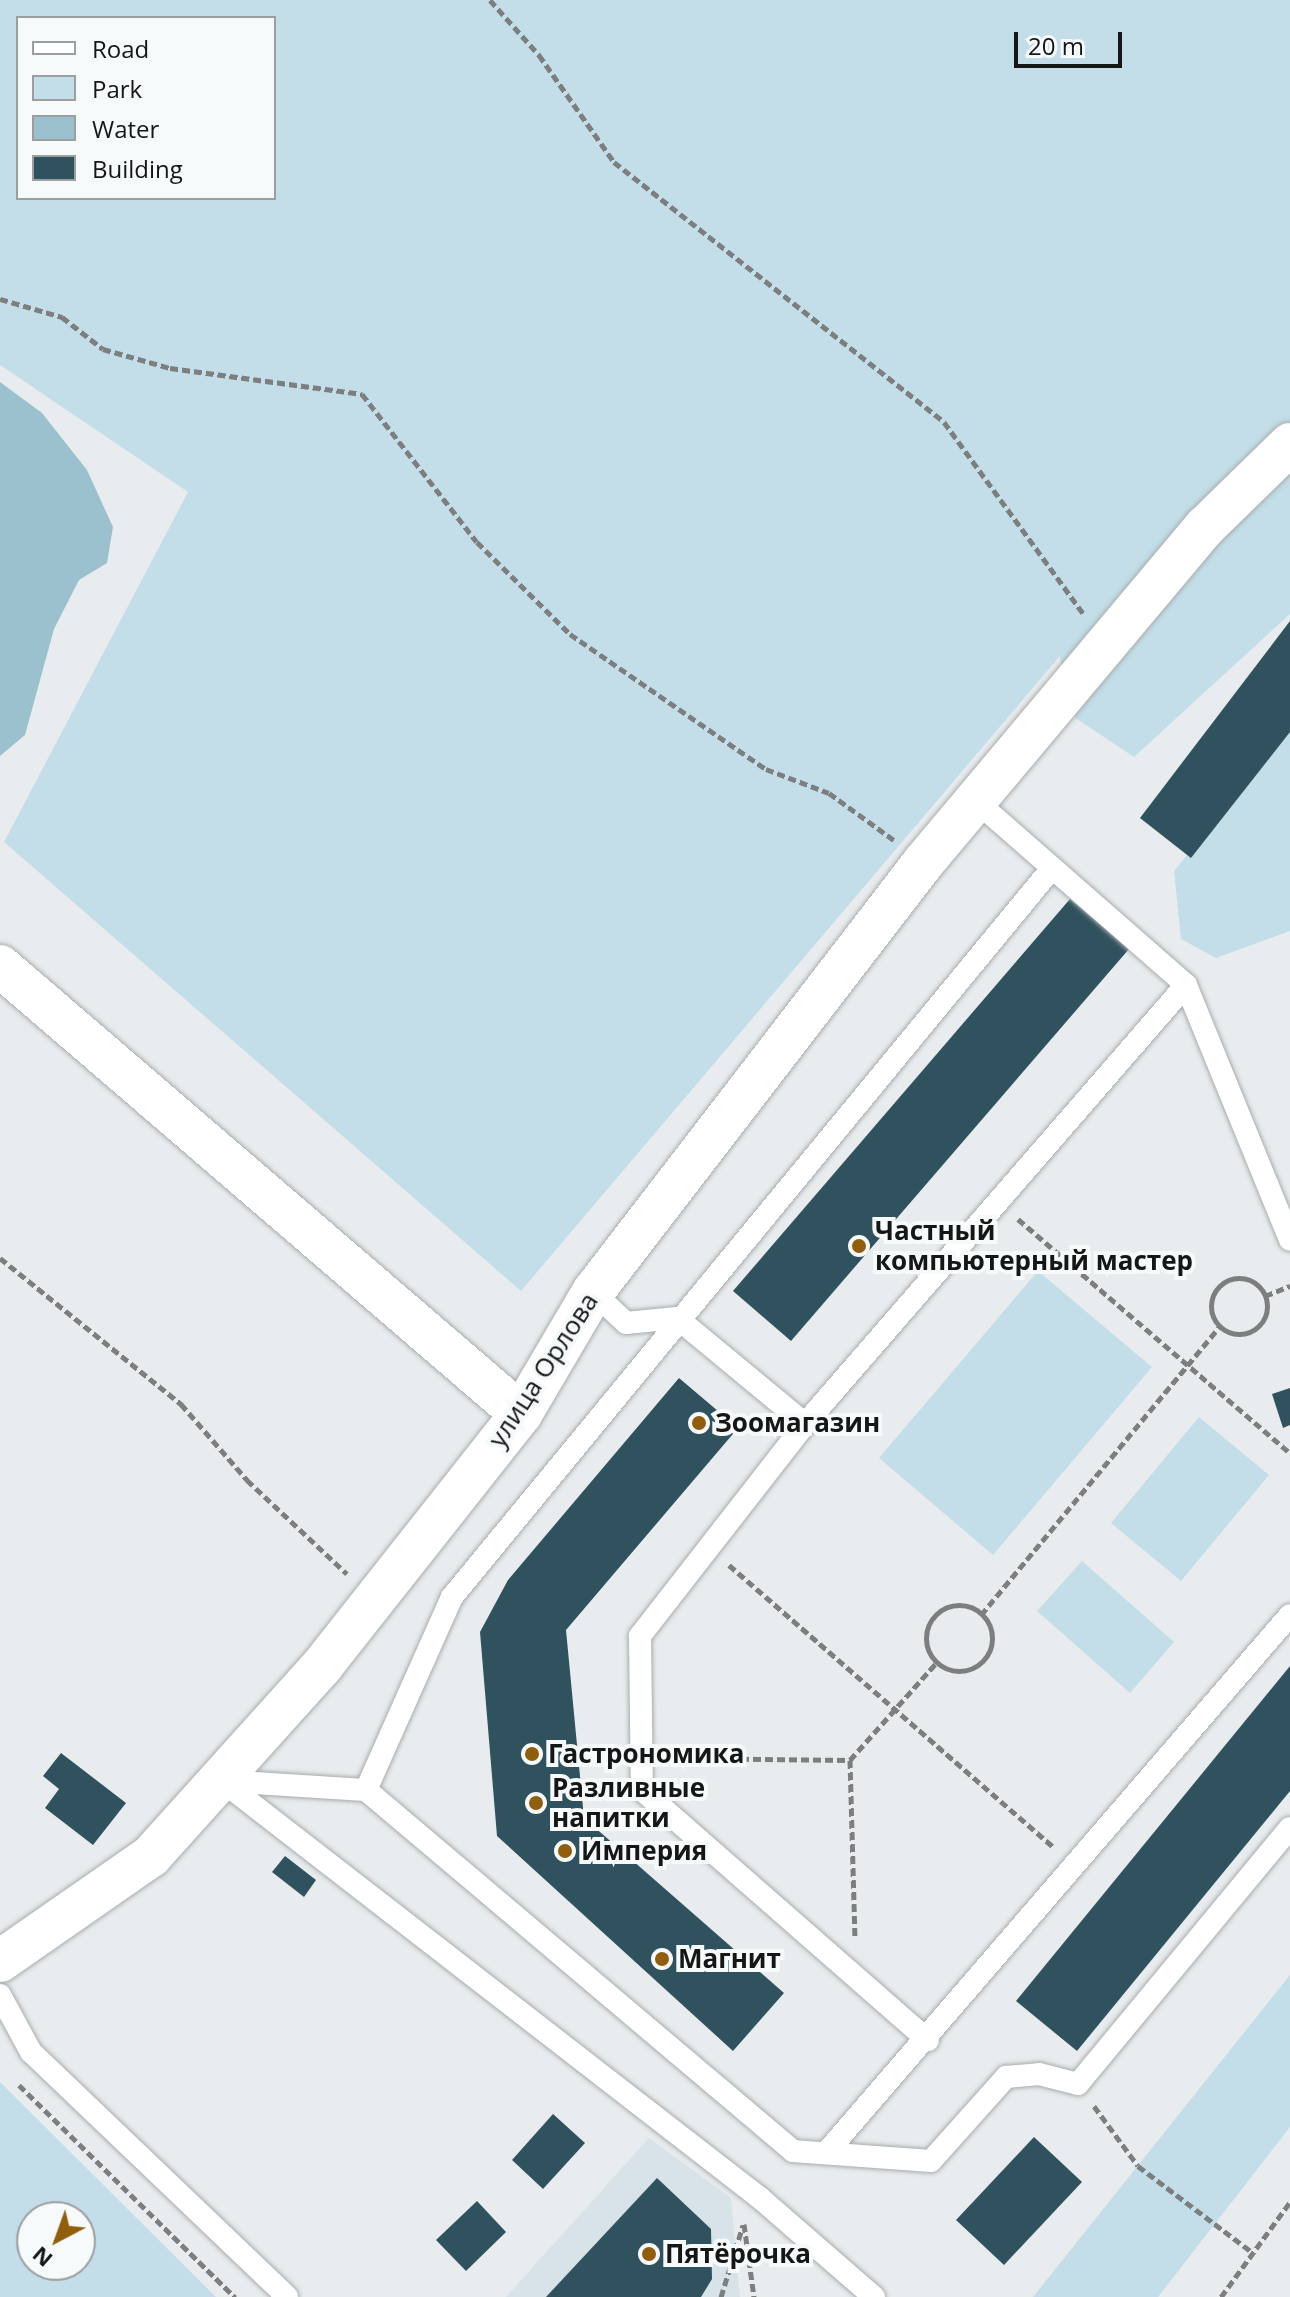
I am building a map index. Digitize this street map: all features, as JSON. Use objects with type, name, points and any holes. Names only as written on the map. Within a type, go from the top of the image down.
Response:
[{"type":"street","name":"улица Орлова","points":[[0,1961],[113,1889],[222,1781],[374,1600],[521,1414],[593,1292],[923,863],[1205,527],[1290,444]]},
{"type":"street","points":[[0,966],[521,1414]]},
{"type":"lane","points":[[976,801],[1186,985],[1290,1240]]},
{"type":"lane","points":[[366,1790],[452,1597],[677,1318],[1052,868]]},
{"type":"lane","points":[[928,2040],[642,1790],[640,1636],[805,1424],[1186,985]]},
{"type":"lane","points":[[593,1292],[626,1323],[677,1318],[805,1424]]},
{"type":"lane","points":[[826,2153],[928,2040],[1290,1615]]},
{"type":"lane","points":[[222,1781],[366,1790],[793,2151],[931,2161],[1006,2077],[1039,2074],[1078,2084],[1290,1828]]},
{"type":"lane","points":[[222,1781],[760,2198],[874,2297]]},
{"type":"lane","points":[[0,1995],[31,2052],[287,2297]]},
{"type":"path","points":[[490,0],[539,55],[614,162],[944,422],[1106,646]]},
{"type":"path","points":[[0,299],[62,317],[103,349],[170,368],[362,394],[477,542],[570,634],[766,769],[829,793],[923,863]]},
{"type":"path","points":[[998,1202],[1290,1453]]},
{"type":"path","points":[[0,1258],[181,1404],[247,1480],[374,1600]]},
{"type":"path","points":[[1220,1326],[1211,1301],[1227,1280],[1253,1281],[1265,1296]]},
{"type":"path","points":[[1265,1296],[1290,1286]]},
{"type":"path","points":[[1220,1326],[1245,1333],[1257,1327],[1265,1296]]},
{"type":"path","points":[[981,1615],[1220,1326]]},
{"type":"path","points":[[709,1548],[1075,1867]]},
{"type":"path","points":[[956,1605],[981,1615],[993,1640],[987,1658],[972,1670],[936,1663],[926,1647],[938,1611],[956,1605]]},
{"type":"path","points":[[857,1978],[850,1760],[936,1663]]},
{"type":"path","points":[[641,1758],[850,1760]]},
{"type":"path","points":[[10,2075],[235,2297]]},
{"type":"path","points":[[1078,2084],[1138,2166],[1253,2253]]},
{"type":"path","points":[[721,2297],[744,2223],[760,2198]]},
{"type":"path","points":[[1221,2297],[1290,2202]]},
{"type":"path","points":[[744,2223],[754,2297]]},
{"type":"shaded area","points":[[649,2138],[731,2198],[740,2297],[506,2297]]},
{"type":"green space","points":[[0,0],[1290,0],[1290,614],[1134,757],[1068,713],[1060,656],[521,1291],[4,842],[188,492],[0,365]]},
{"type":"green space","points":[[1290,731],[1290,931],[1216,958],[1181,939],[1174,871]]},
{"type":"green space","points":[[1038,1271],[1152,1367],[993,1555],[879,1458]]},
{"type":"green space","points":[[1199,1417],[1269,1475],[1181,1581],[1111,1523]]},
{"type":"green space","points":[[1082,1561],[1174,1642],[1130,1693],[1037,1611]]},
{"type":"green space","points":[[1290,1975],[1290,2127],[1158,2297],[1033,2297]]},
{"type":"green space","points":[[0,2082],[216,2297],[0,2297]]},
{"type":"water","points":[[0,382],[42,413],[87,470],[113,527],[107,563],[79,580],[54,629],[25,735],[0,756]]},
{"type":"building","points":[[1290,621],[1290,732],[1191,858],[1140,818]]},
{"type":"building","points":[[1070,899],[1129,949],[791,1341],[733,1291]]},
{"type":"building","points":[[679,1378],[738,1428],[566,1630],[584,1818],[784,1993],[733,2051],[497,1836],[480,1632],[508,1580]]},
{"type":"building","points":[[1290,1388],[1290,1425],[1283,1428],[1272,1394]]},
{"type":"building","points":[[1290,1666],[1290,1791],[1077,2051],[1016,2001]]},
{"type":"building","points":[[61,1753],[126,1803],[93,1845],[45,1808],[59,1789],[43,1776]]},
{"type":"building","points":[[285,1856],[316,1880],[304,1897],[272,1872]]},
{"type":"building","points":[[553,2114],[585,2143],[543,2189],[512,2160]]},
{"type":"building","points":[[1034,2137],[1082,2182],[1004,2265],[956,2220]]},
{"type":"building","name":"Пятёрочка","points":[[657,2178],[711,2229],[712,2279],[701,2297],[546,2297]]},
{"type":"building","points":[[477,2201],[506,2232],[466,2271],[436,2240]]},
{"type":"place","name":"Частный компьютерный мастер","points":[[859,1246]]},
{"type":"place","name":"Зоомагазин","points":[[699,1423]]},
{"type":"place","name":"Гастрономика","points":[[532,1754]]},
{"type":"place","name":"Разливные напитки","points":[[536,1803]]},
{"type":"place","name":"Империя","points":[[565,1851]]},
{"type":"place","name":"Магнит","points":[[662,1959]]},
{"type":"place","name":"Пятёрочка","points":[[649,2254]]}]
